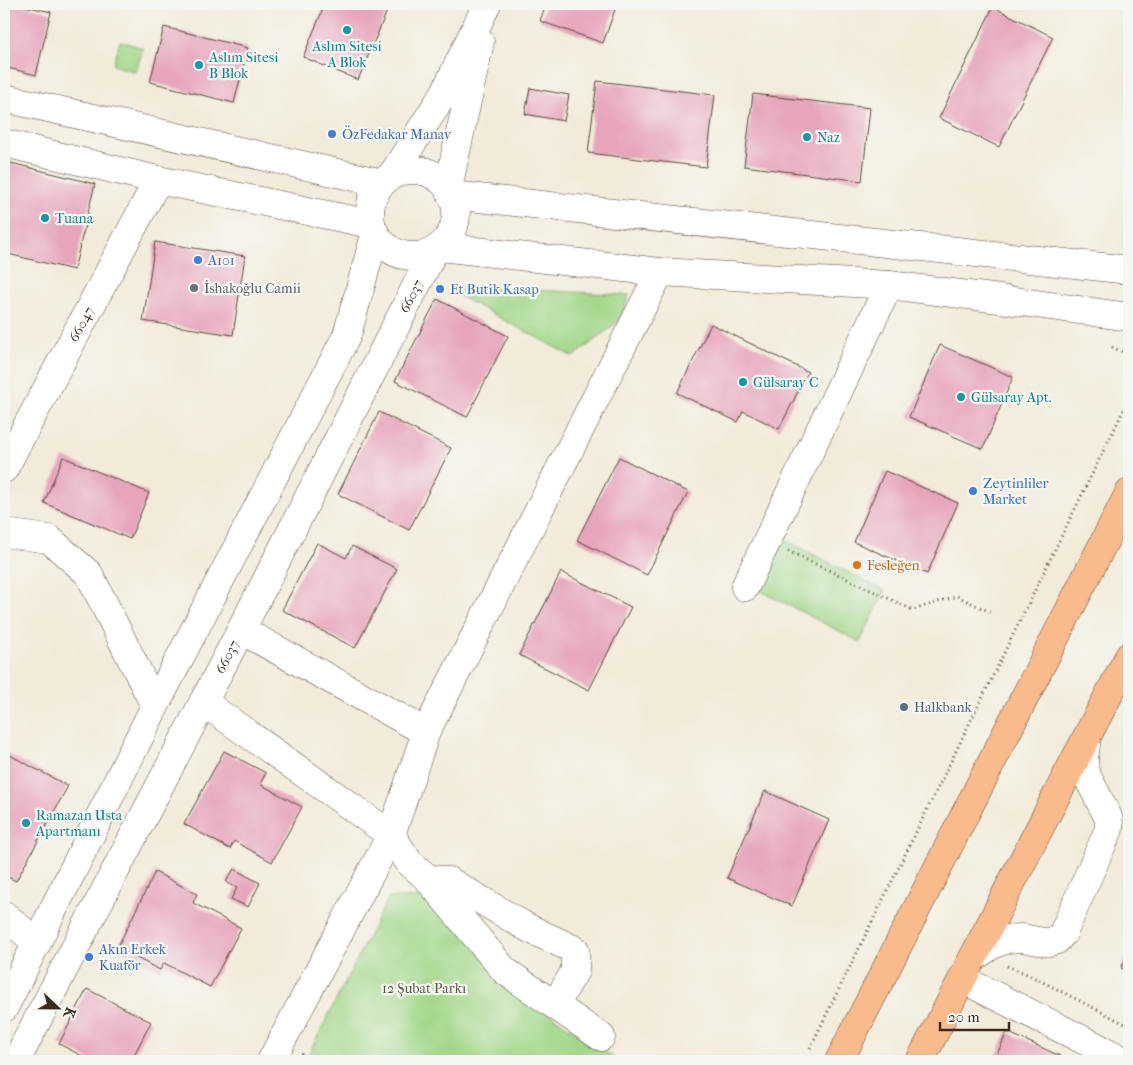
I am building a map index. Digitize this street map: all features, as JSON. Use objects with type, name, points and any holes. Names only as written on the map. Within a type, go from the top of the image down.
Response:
[{"type":"main road","points":[[838,1061],[1129,493]]},
{"type":"main road","points":[[920,1061],[1129,656]]},
{"type":"street","points":[[4,1008],[155,706],[347,335],[373,229],[370,206],[372,198],[376,190],[387,179],[445,92],[487,4]]},
{"type":"street","points":[[450,192],[487,4]]},
{"type":"street","points":[[4,98],[387,179],[403,171],[415,170],[427,173],[438,178],[450,192],[456,214],[454,226],[448,238],[437,249],[427,254],[412,257],[398,254],[385,247],[373,229],[4,143]]},
{"type":"street","name":"66047","points":[[4,469],[158,180]]},
{"type":"street","points":[[450,192],[1129,270]]},
{"type":"street","points":[[437,249],[660,272],[889,285],[1129,317]]},
{"type":"street","name":"66037","points":[[16,1061],[437,249]]},
{"type":"street","points":[[271,1061],[391,835],[426,732],[660,272]]},
{"type":"street","points":[[745,587],[889,285]]},
{"type":"street","points":[[4,532],[49,539],[89,574],[155,706]]},
{"type":"street","points":[[241,630],[426,732]]},
{"type":"street","points":[[203,702],[391,835],[409,862],[427,878],[505,971],[601,1037]]},
{"type":"street","points":[[1087,737],[1084,759],[1085,772],[1110,823],[1063,933],[1056,940],[1050,942],[1022,938],[1007,939],[992,945],[968,968],[1125,1061]]},
{"type":"street","points":[[427,878],[449,881],[528,928],[575,950],[575,971],[555,1005]]},
{"type":"street","points":[[4,915],[37,943]]},
{"type":"path","points":[[1112,347],[1121,351],[1129,359]]},
{"type":"path","points":[[810,1048],[1125,407],[1129,395]]},
{"type":"path","points":[[768,541],[913,610],[957,596],[990,612]]},
{"type":"path","points":[[1003,965],[1027,974],[1129,1026]]},
{"type":"green space","points":[[120,41],[143,48],[136,72],[113,65]]},
{"type":"green space","points":[[462,286],[629,295],[619,321],[573,357],[452,292]]},
{"type":"green space","points":[[785,540],[885,591],[860,642],[759,590]]},
{"type":"green space","name":"12 Şubat Parkı","points":[[442,897],[497,978],[618,1061],[305,1061],[388,898]]},
{"type":"building","points":[[9,4],[51,12],[36,75],[4,67],[4,24]]},
{"type":"building","name":"Aslım Sitesi A Blok","points":[[325,4],[390,4],[358,80],[303,57]]},
{"type":"building","points":[[546,4],[617,4],[603,43],[540,21]]},
{"type":"building","points":[[993,7],[1053,37],[999,147],[939,118]]},
{"type":"building","name":"Aslım Sitesi B Blok","points":[[164,27],[248,48],[234,103],[150,82]]},
{"type":"building","points":[[597,81],[715,95],[706,167],[588,153]]},
{"type":"building","points":[[530,88],[569,95],[564,121],[525,114]]},
{"type":"building","name":"Naz","points":[[753,94],[870,108],[862,181],[744,166]]},
{"type":"building","name":"Tuana","points":[[7,162],[95,184],[74,270],[4,253],[4,175]]},
{"type":"building","name":"İshakoğlu Camii","points":[[155,242],[245,256],[233,335],[143,321]]},
{"type":"building","points":[[437,299],[508,336],[467,417],[395,381]]},
{"type":"building","name":"Gülsaray C","points":[[711,324],[808,372],[779,429],[743,411],[738,422],[677,393]]},
{"type":"building","name":"Gülsaray Apt.","points":[[940,345],[1013,377],[983,449],[909,417]]},
{"type":"building","points":[[379,412],[451,448],[409,530],[338,494]]},
{"type":"building","points":[[63,457],[149,493],[130,539],[44,503]]},
{"type":"building","points":[[619,457],[688,492],[647,575],[577,540]]},
{"type":"building","points":[[885,471],[958,503],[927,574],[854,542]]},
{"type":"building","points":[[317,543],[346,558],[352,546],[397,569],[355,648],[282,610]]},
{"type":"building","points":[[561,572],[631,607],[589,690],[519,655]]},
{"type":"building","points":[[224,751],[266,773],[260,784],[302,807],[272,862],[234,841],[230,849],[184,824]]},
{"type":"building","name":"Ramazan Usta Apartmanı","points":[[4,752],[68,786],[16,881],[4,875]]},
{"type":"building","points":[[765,791],[829,820],[792,906],[727,878]]},
{"type":"building","points":[[234,869],[260,883],[248,907],[231,899],[237,888],[226,882]]},
{"type":"building","points":[[155,872],[197,894],[193,903],[241,928],[210,987],[164,963],[160,970],[117,948]]},
{"type":"building","points":[[1129,952],[1129,972],[1121,968]]},
{"type":"building","points":[[87,989],[151,1022],[131,1061],[92,1061],[59,1044]]},
{"type":"building","points":[[1007,1032],[1060,1056],[1058,1061],[994,1061]]},
{"type":"place","name":"Aslım Sitesi A Blok","points":[[347,30]]},
{"type":"place","name":"Aslım Sitesi B Blok","points":[[199,65]]},
{"type":"place","name":"ÖzFedakar Manav","points":[[332,134]]},
{"type":"place","name":"Naz","points":[[807,137]]},
{"type":"place","name":"Tuana","points":[[45,218]]},
{"type":"place","name":"A101","points":[[198,260]]},
{"type":"place","name":"İshakoğlu Camii","points":[[194,288]]},
{"type":"place","name":"Et Butik Kasap","points":[[440,289]]},
{"type":"place","name":"Gülsaray C","points":[[743,382]]},
{"type":"place","name":"Gülsaray Apt.","points":[[961,397]]},
{"type":"place","name":"Zeytinliler Market","points":[[973,491]]},
{"type":"place","name":"Fesleğen","points":[[857,565]]},
{"type":"place","name":"Halkbank","points":[[904,707]]},
{"type":"place","name":"Ramazan Usta Apartmanı","points":[[26,823]]},
{"type":"place","name":"Akın Erkek Kuaför","points":[[89,957]]}]
